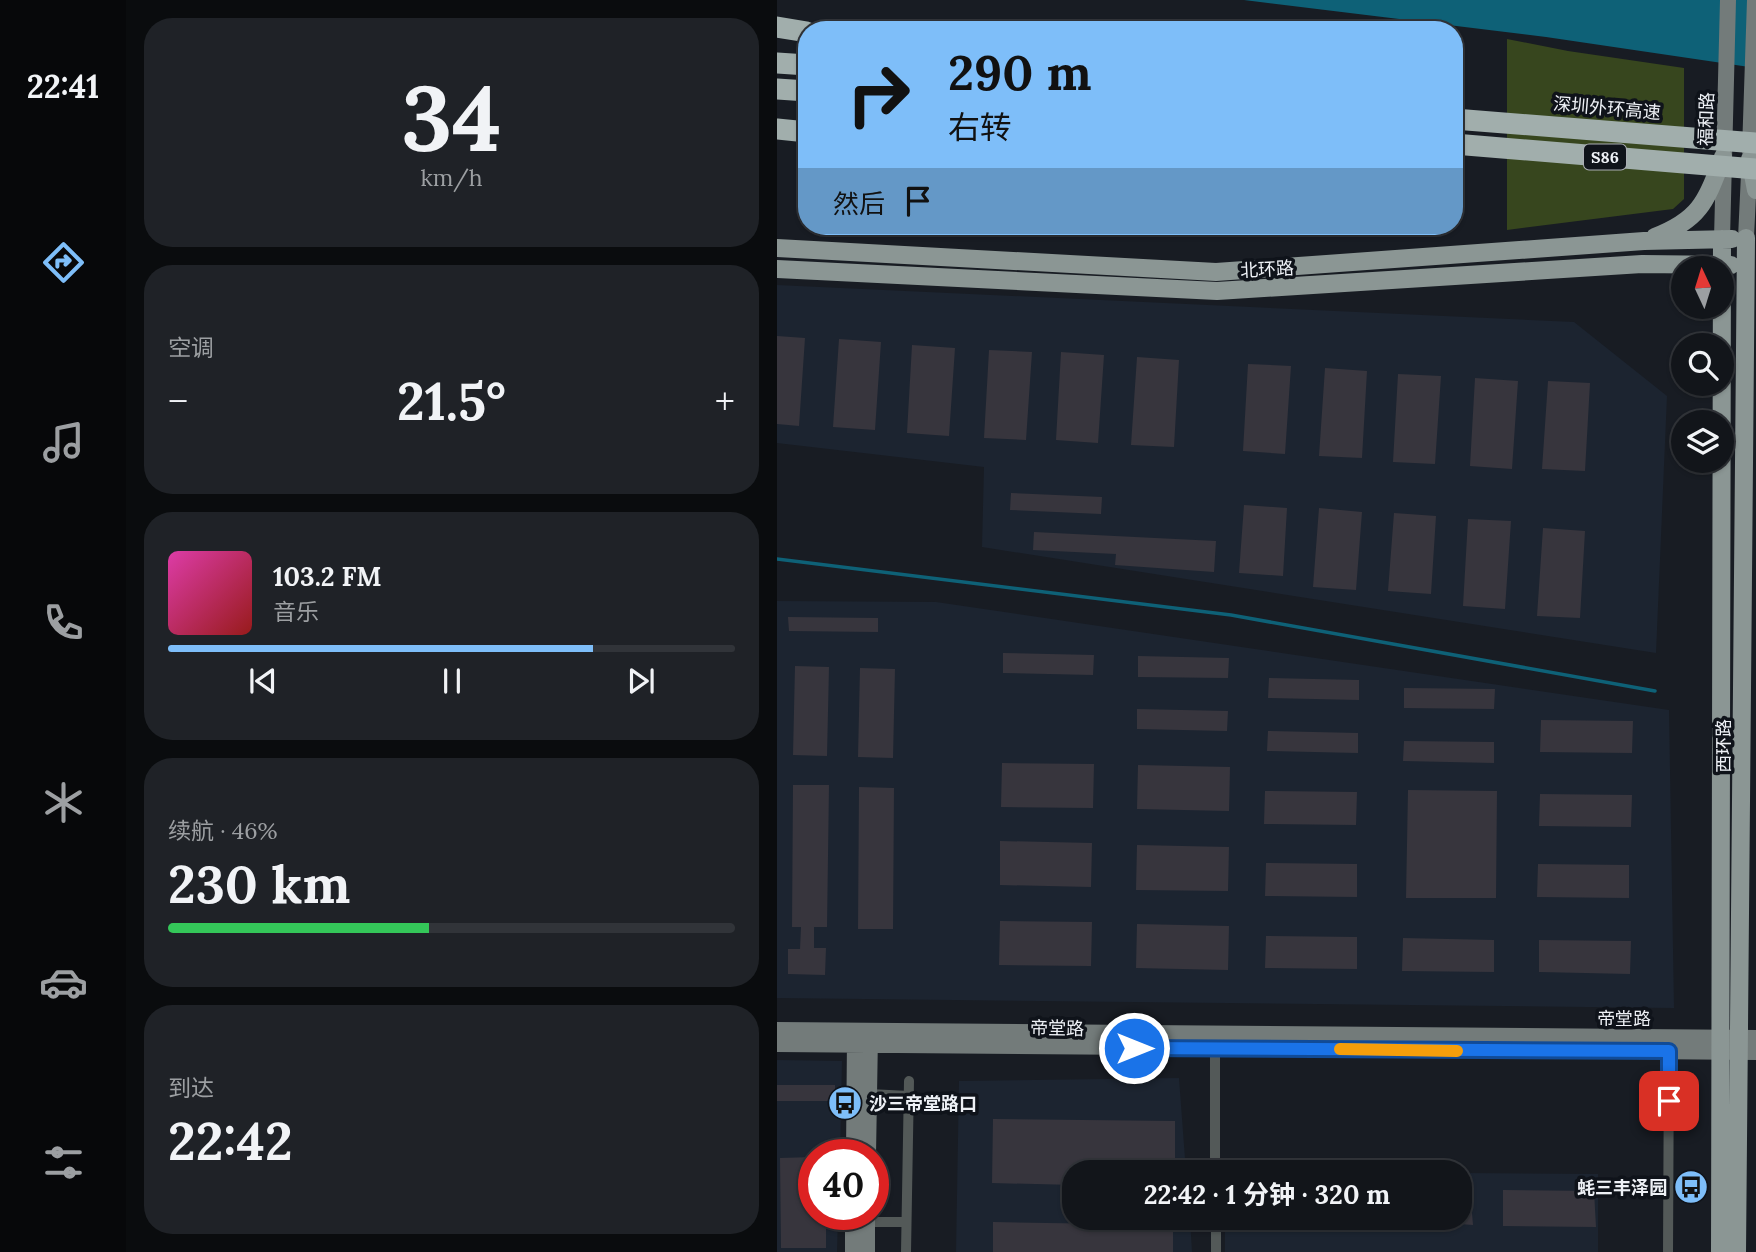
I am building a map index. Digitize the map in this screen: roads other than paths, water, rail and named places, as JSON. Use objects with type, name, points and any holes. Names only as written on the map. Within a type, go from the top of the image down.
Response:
[{"type":"highway","points":[[777,27],[798,30]]},
{"type":"highway","points":[[777,63],[798,64]]},
{"type":"highway","points":[[777,89],[798,90]]},
{"type":"highway","name":"深圳外环高速","points":[[1463,120],[1754,157]]},
{"type":"highway","points":[[777,129],[798,131]]},
{"type":"highway","name":"S86","points":[[1463,144],[1754,157]]},
{"type":"main road","points":[[1644,241],[1682,226],[1696,215],[1706,201],[1723,157]]},
{"type":"main road","points":[[1754,157],[1756,190]]},
{"type":"main road","name":"北环路","points":[[777,248],[1216,272],[1644,241],[1751,238]]},
{"type":"main road","name":"西环路","points":[[1737,1252],[1739,1045],[1749,680],[1750,470],[1745,371],[1751,238]]},
{"type":"main road","name":"西环路","points":[[1721,239],[1722,256]]},
{"type":"main road","points":[[1642,264],[1671,272]]},
{"type":"main road","name":"北环路","points":[[777,269],[1217,291],[1671,264]]},
{"type":"main road","points":[[1745,371],[1756,328]]},
{"type":"main road","name":"西环路","points":[[1720,1252],[1739,1045],[1723,396]]},
{"type":"street","name":"福和路","points":[[1721,239],[1728,0]]},
{"type":"street","points":[[1751,238],[1755,0]]},
{"type":"street","name":"帝堂路","points":[[777,1031],[862,1038],[1739,1045]]},
{"type":"street","points":[[862,1038],[869,1094],[868,1139]]},
{"type":"street","points":[[855,1139],[862,1038]]},
{"type":"street","name":"帝堂路","points":[[777,1044],[862,1038]]},
{"type":"street","points":[[1215,1041],[1216,1160]]},
{"type":"street","points":[[1668,1252],[1669,1045]]},
{"type":"street","points":[[906,1252],[909,1082]]},
{"type":"street","points":[[869,1094],[909,1096]]},
{"type":"street","points":[[889,1220],[906,1222]]},
{"type":"street","points":[[853,1252],[859,1230]]},
{"type":"street","points":[[864,1230],[867,1252]]},
{"type":"street","points":[[1216,1230],[1216,1252]]},
{"type":"water","points":[[1244,0],[1756,0],[1756,68],[1463,27],[1463,21],[1415,21]]},
{"type":"waterway","points":[[777,559],[1231,615],[1655,691]]},
{"type":"place","name":"沙三帝堂路口","points":[[845,1103]]},
{"type":"place","name":"蚝三丰泽园","points":[[1691,1187]]}]
